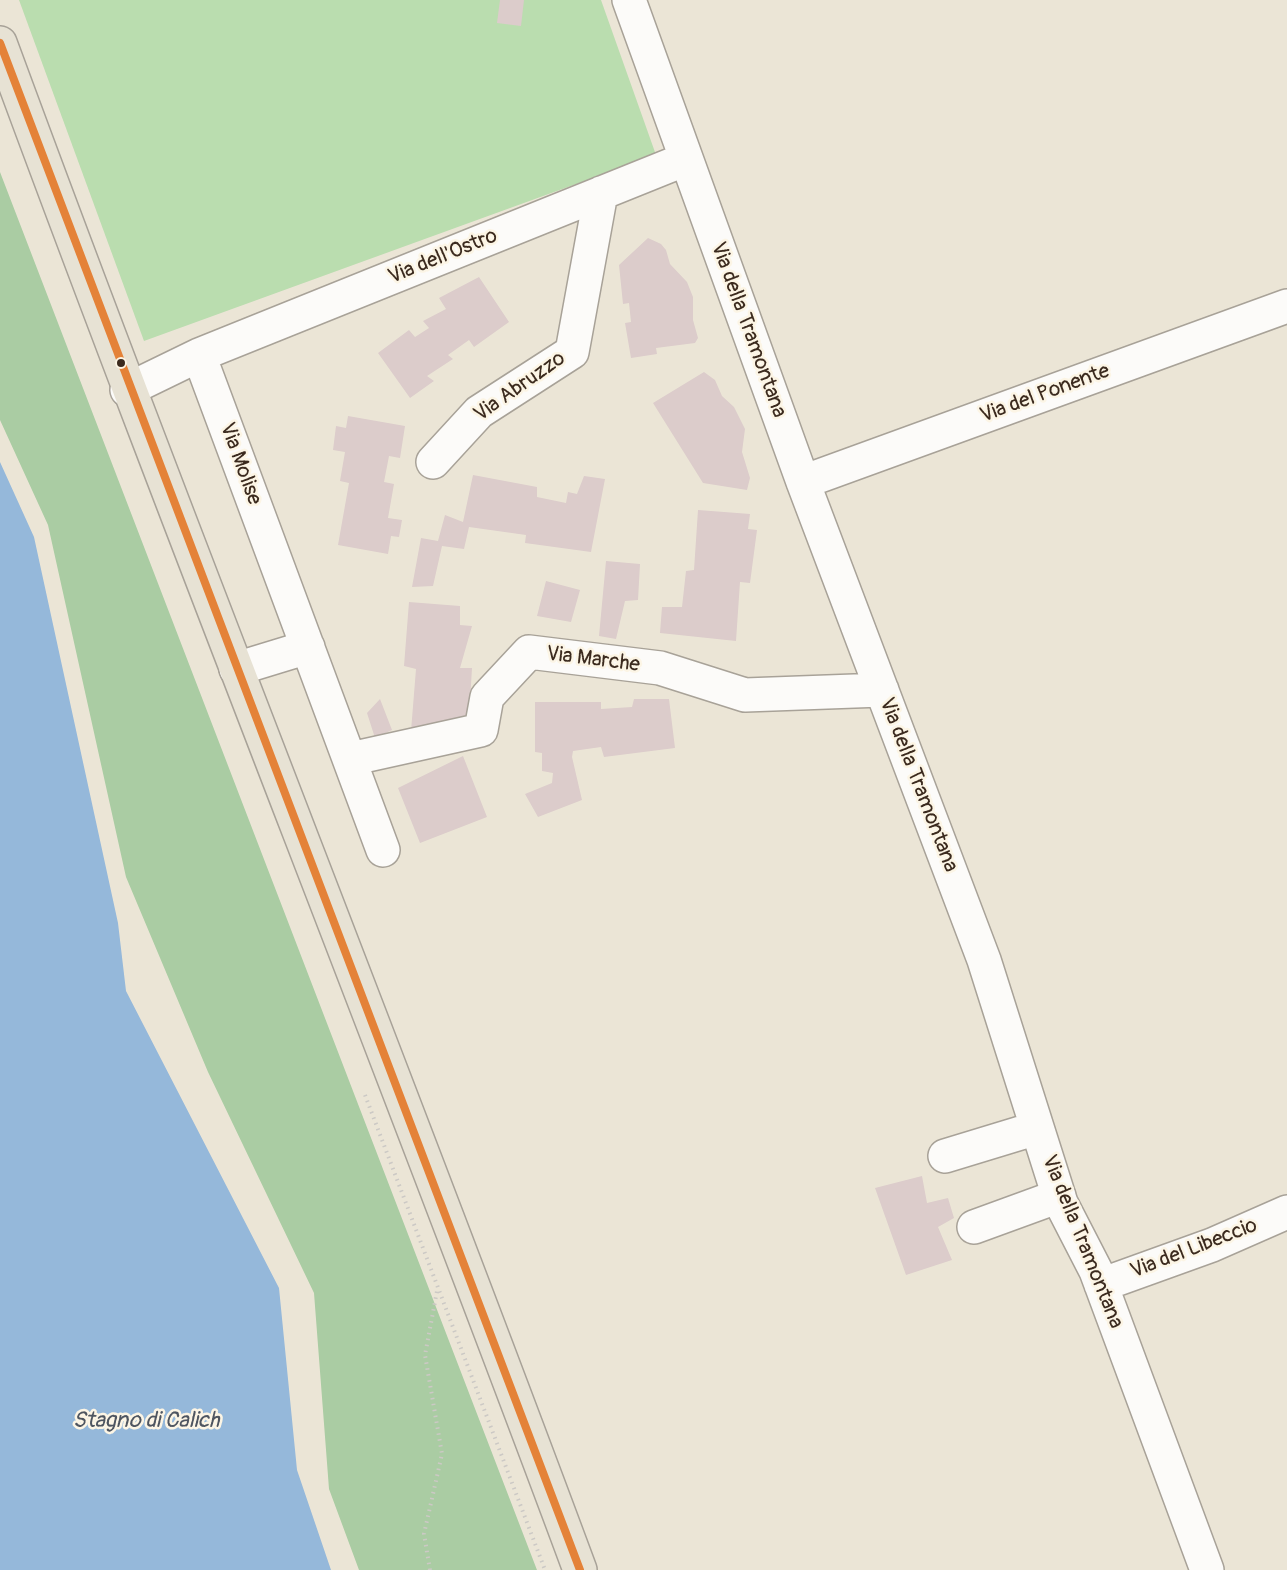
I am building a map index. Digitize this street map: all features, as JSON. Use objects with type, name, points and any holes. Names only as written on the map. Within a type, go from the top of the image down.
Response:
[{"type":"main road","points":[[0,43],[128,390],[471,1275],[580,1570]]},
{"type":"street","name":"Via della Tramontana","points":[[629,0],[803,482],[984,960],[1059,1196],[1101,1285],[1207,1570]]},
{"type":"street","name":"Via dell'Ostro","points":[[199,355],[686,159]]},
{"type":"street","name":"Via Abruzzo","points":[[433,462],[479,412],[572,352],[601,193]]},
{"type":"street","name":"Via del Ponente","points":[[803,482],[1287,306]]},
{"type":"street","points":[[128,390],[199,355]]},
{"type":"street","name":"Via Molise","points":[[199,355],[383,850]]},
{"type":"street","points":[[236,669],[308,647]]},
{"type":"street","name":"Via Marche","points":[[350,759],[481,729],[487,697],[529,652],[660,668],[745,695],[882,690]]},
{"type":"street","points":[[945,1156],[1037,1128]]},
{"type":"street","points":[[974,1227],[1059,1196]]},
{"type":"street","name":"Via del Libeccio","points":[[1101,1285],[1212,1245],[1287,1212]]},
{"type":"path","points":[[430,1570],[424,1534],[442,1454],[425,1355],[438,1288]]},
{"type":"green space","points":[[19,0],[601,0],[656,155],[144,341]]},
{"type":"green space","points":[[0,172],[537,1570],[359,1570],[329,1489],[314,1293],[208,1072],[126,877],[48,525],[0,420]]},
{"type":"water","name":"Stagno di Calich","points":[[0,462],[34,537],[118,923],[126,991],[279,1288],[297,1470],[331,1570],[0,1570]]},
{"type":"building","points":[[500,0],[524,0],[521,26],[497,23]]},
{"type":"building","points":[[648,238],[661,244],[666,250],[670,264],[687,282],[693,297],[693,320],[698,338],[695,343],[656,348],[657,354],[631,358],[625,323],[631,322],[629,303],[623,304],[619,265]]},
{"type":"building","points":[[479,277],[509,322],[474,347],[469,340],[448,355],[453,359],[427,376],[434,381],[410,398],[378,353],[409,330],[415,337],[429,328],[423,321],[446,309],[439,298]]},
{"type":"building","points":[[704,372],[715,380],[722,396],[734,407],[745,429],[742,452],[750,478],[747,490],[703,483],[653,403]]},
{"type":"building","points":[[348,416],[405,426],[400,458],[389,456],[384,482],[394,484],[388,518],[402,520],[399,537],[391,536],[388,554],[338,545],[349,483],[340,481],[345,452],[333,450],[336,426],[346,428]]},
{"type":"building","points":[[473,475],[537,487],[537,497],[566,503],[568,492],[577,494],[584,476],[605,479],[591,552],[525,543],[526,535],[469,527],[464,549],[442,546],[433,586],[412,587],[421,538],[438,541],[445,515],[463,522]]},
{"type":"building","points":[[698,510],[750,514],[748,529],[757,530],[750,583],[740,582],[736,641],[660,633],[662,607],[682,607],[686,571],[694,570]]},
{"type":"building","points":[[606,561],[640,564],[638,600],[625,601],[616,639],[599,636]]},
{"type":"building","points":[[546,581],[580,590],[571,622],[537,616]]},
{"type":"building","points":[[409,602],[460,606],[460,625],[472,626],[460,668],[472,668],[469,718],[411,731],[416,669],[404,666]]},
{"type":"building","points":[[380,699],[392,730],[375,738],[367,713]]},
{"type":"building","points":[[634,699],[669,699],[675,748],[604,757],[601,747],[573,751],[572,757],[582,800],[538,817],[525,794],[552,783],[553,773],[542,771],[542,753],[535,752],[535,702],[601,702],[601,709],[632,707]]},
{"type":"building","points":[[463,756],[487,817],[420,843],[398,788]]},
{"type":"building","points":[[922,1176],[927,1203],[948,1198],[954,1218],[938,1227],[952,1260],[906,1275],[875,1188]]},
{"type":"transit line","points":[[0,43],[580,1570]]}]
